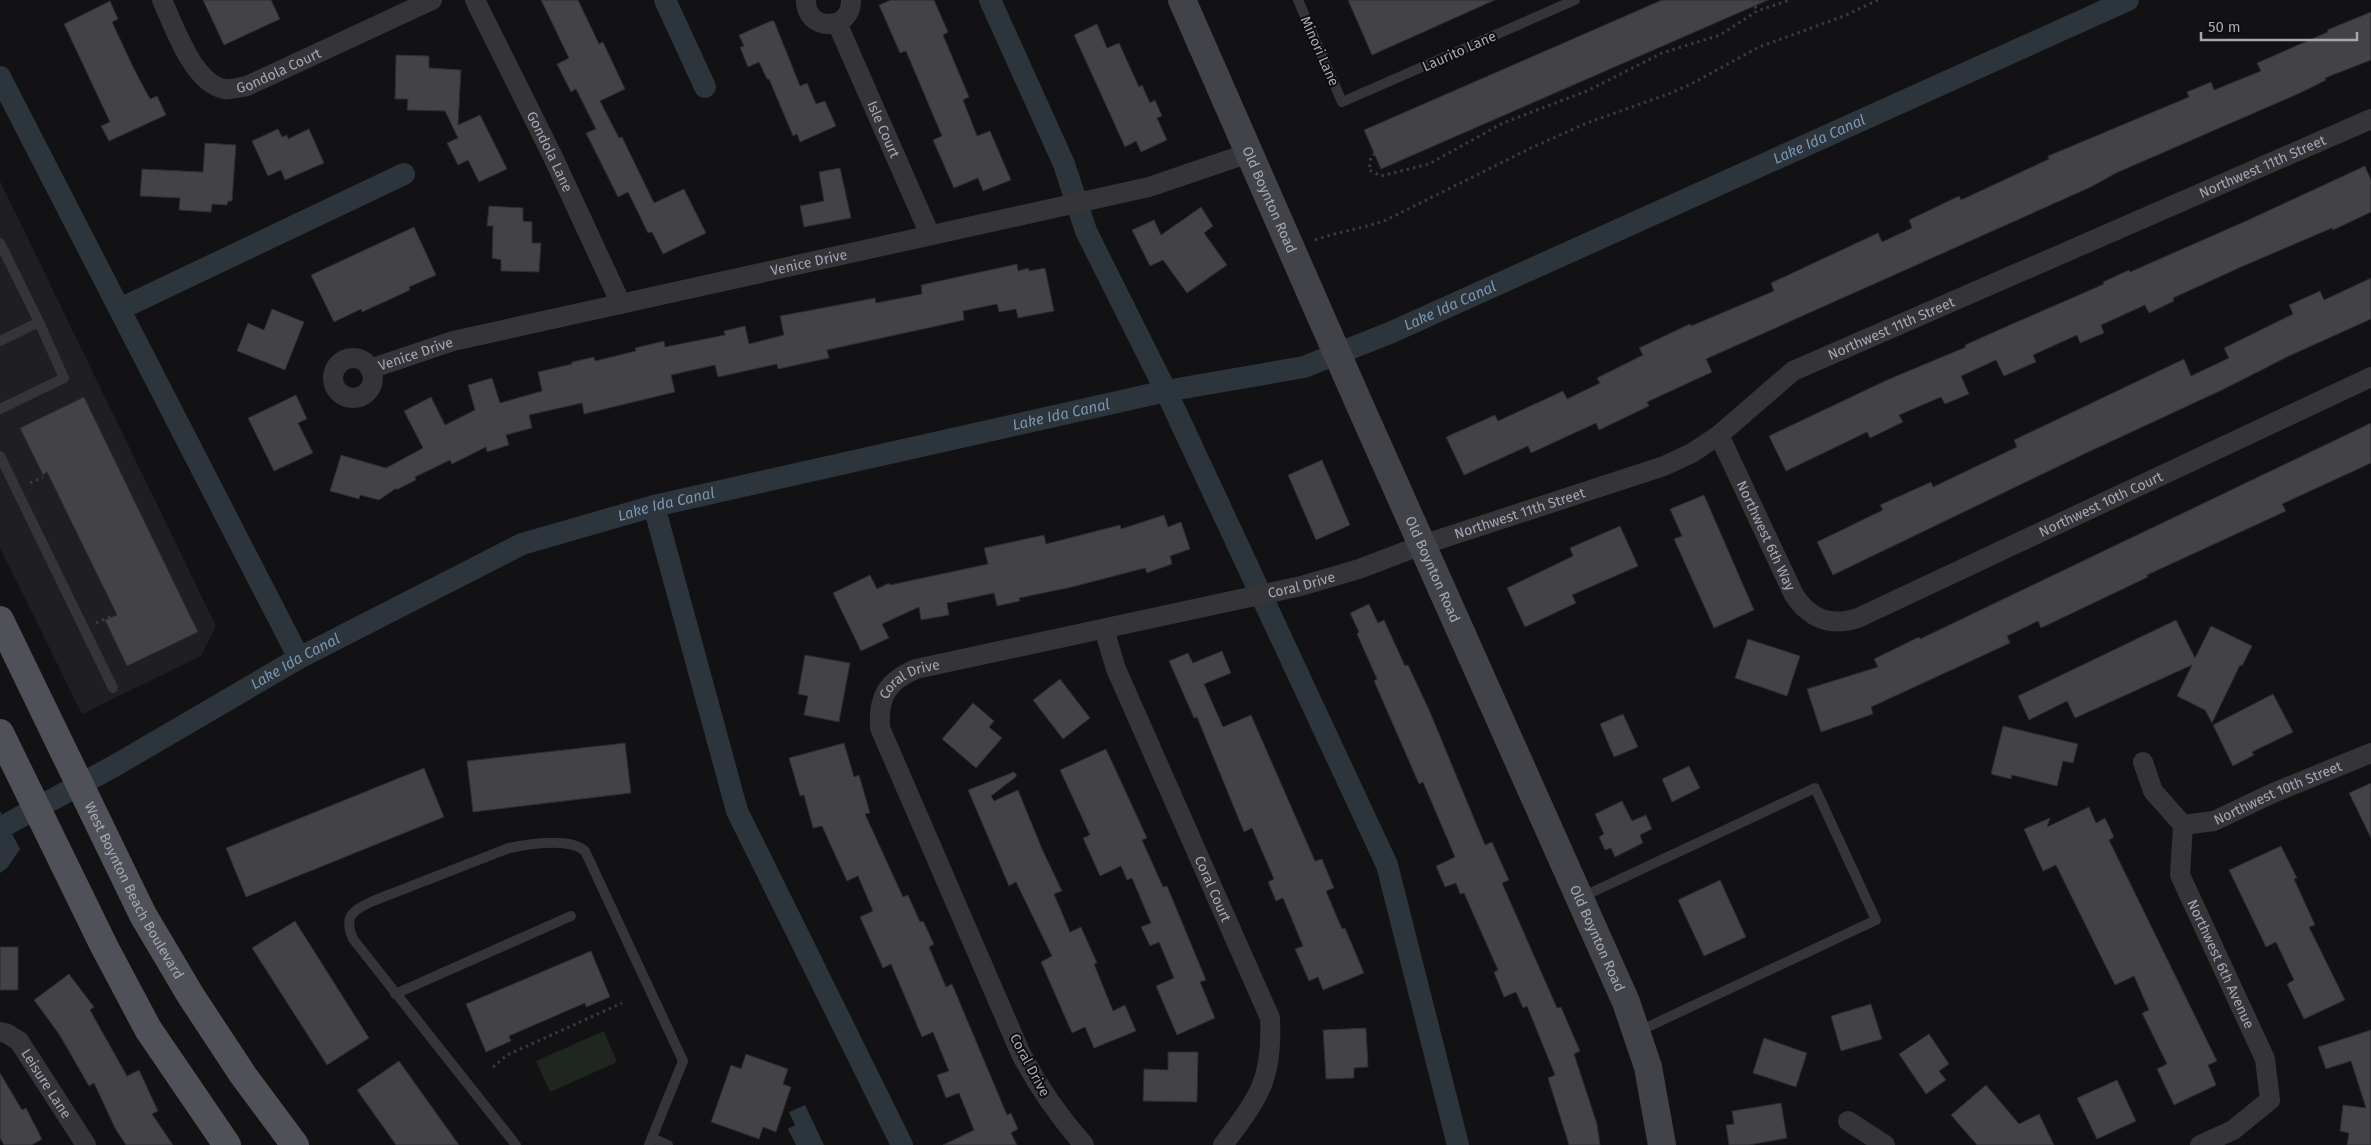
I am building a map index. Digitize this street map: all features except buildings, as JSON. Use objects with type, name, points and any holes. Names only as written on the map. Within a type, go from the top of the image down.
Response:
[{"type":"main road","name":"West Boynton Beach Boulevard","points":[[0,620],[143,915],[191,996],[243,1075],[295,1145]]},
{"type":"main road","points":[[0,734],[148,1029],[227,1145]]},
{"type":"street","name":"Gondola Court","points":[[162,0],[191,61],[200,74],[214,85],[231,89],[247,86],[432,0]]},
{"type":"street","name":"Gondola Lane","points":[[475,0],[553,157],[620,304]]},
{"type":"street","points":[[806,0],[809,14],[816,22],[830,25],[837,23],[848,13],[851,0]]},
{"type":"street","name":"Old Boynton Road","points":[[1182,0],[1360,408],[1611,967],[1637,1032],[1653,1091],[1662,1145]]},
{"type":"street","name":"Isle Court","points":[[837,23],[930,235]]},
{"type":"street","name":"Northwest 11th Street","points":[[1422,545],[1664,466],[1692,453],[1719,435],[1793,371],[2371,119]]},
{"type":"street","name":"Venice Drive","points":[[370,369],[453,341],[1149,187],[1249,153]]},
{"type":"street","name":"Northwest 10th Court","points":[[1828,622],[1844,622],[1858,618],[2371,377]]},
{"type":"street","name":"Northwest 6th Way","points":[[1719,435],[1794,595],[1814,617],[1828,622]]},
{"type":"street","name":"Coral Drive","points":[[1084,1145],[1060,1119],[1039,1087],[1021,1054],[880,728],[879,712],[882,698],[890,685],[902,675],[916,669],[1301,586],[1359,569],[1422,545]]},
{"type":"street","name":"Coral Court","points":[[1104,629],[1116,670],[1270,1018],[1272,1051],[1261,1090],[1249,1111],[1223,1145]]},
{"type":"street","name":"Northwest 10th Street","points":[[2183,825],[2214,821],[2371,753]]},
{"type":"street","points":[[2143,762],[2154,791],[2183,825]]},
{"type":"street","name":"Northwest 6th Avenue","points":[[2183,825],[2180,875],[2265,1059],[2270,1100],[2232,1130],[2200,1145]]},
{"type":"street","name":"Leisure Lane","points":[[0,1032],[6,1033],[19,1041],[86,1145]]},
{"type":"street","points":[[1848,1121],[1885,1145]]},
{"type":"lane","name":"Minori Lane","points":[[1298,0],[1342,102]]},
{"type":"lane","name":"Laurito Lane","points":[[1342,102],[1575,0]]},
{"type":"lane","points":[[0,242],[64,378],[0,409]]},
{"type":"lane","points":[[0,341],[39,322]]},
{"type":"lane","points":[[0,456],[113,688]]},
{"type":"lane","points":[[1579,899],[1815,788],[1876,920],[1637,1032]]},
{"type":"lane","points":[[516,1145],[353,939],[348,928],[350,918],[356,909],[509,848],[528,844],[564,843],[578,845],[584,851],[683,1061],[650,1142],[668,1145]]},
{"type":"lane","points":[[396,994],[570,916]]},
{"type":"path","points":[[1753,0],[1758,11]]},
{"type":"path","points":[[1374,154],[1368,163],[1369,170],[1381,176],[1429,164],[1503,123],[1587,91],[1645,60],[1678,47],[1720,35],[1758,11],[1790,0]]},
{"type":"path","points":[[1315,240],[1340,231],[1364,228],[1388,220],[1531,148],[1587,123],[1693,84],[1759,47],[1844,16],[1878,0]]},
{"type":"path","points":[[28,484],[43,476]]},
{"type":"path","points":[[96,623],[112,616]]},
{"type":"path","points":[[493,1067],[506,1055],[622,1003]]},
{"type":"shaded area","points":[[0,181],[216,626],[201,656],[82,714],[0,548]]},
{"type":"shaded area","points":[[0,811],[20,849],[7,868],[0,873]]},
{"type":"shaded area","points":[[604,1031],[617,1062],[550,1092],[536,1061]]},
{"type":"shaded area","points":[[805,1105],[824,1145],[796,1145],[788,1129],[795,1125],[789,1112]]},
{"type":"waterway","points":[[665,0],[705,87]]},
{"type":"waterway","points":[[990,0],[1064,164],[1086,231],[1166,391],[1387,865],[1458,1145]]},
{"type":"waterway","name":"Lake Ida Canal","points":[[0,828],[116,765],[299,658],[522,544],[654,506],[1166,391],[1304,367],[1392,332],[2128,0]]},
{"type":"waterway","points":[[0,77],[299,658]]},
{"type":"waterway","points":[[120,309],[404,174]]},
{"type":"waterway","points":[[654,506],[737,811],[902,1145]]}]
